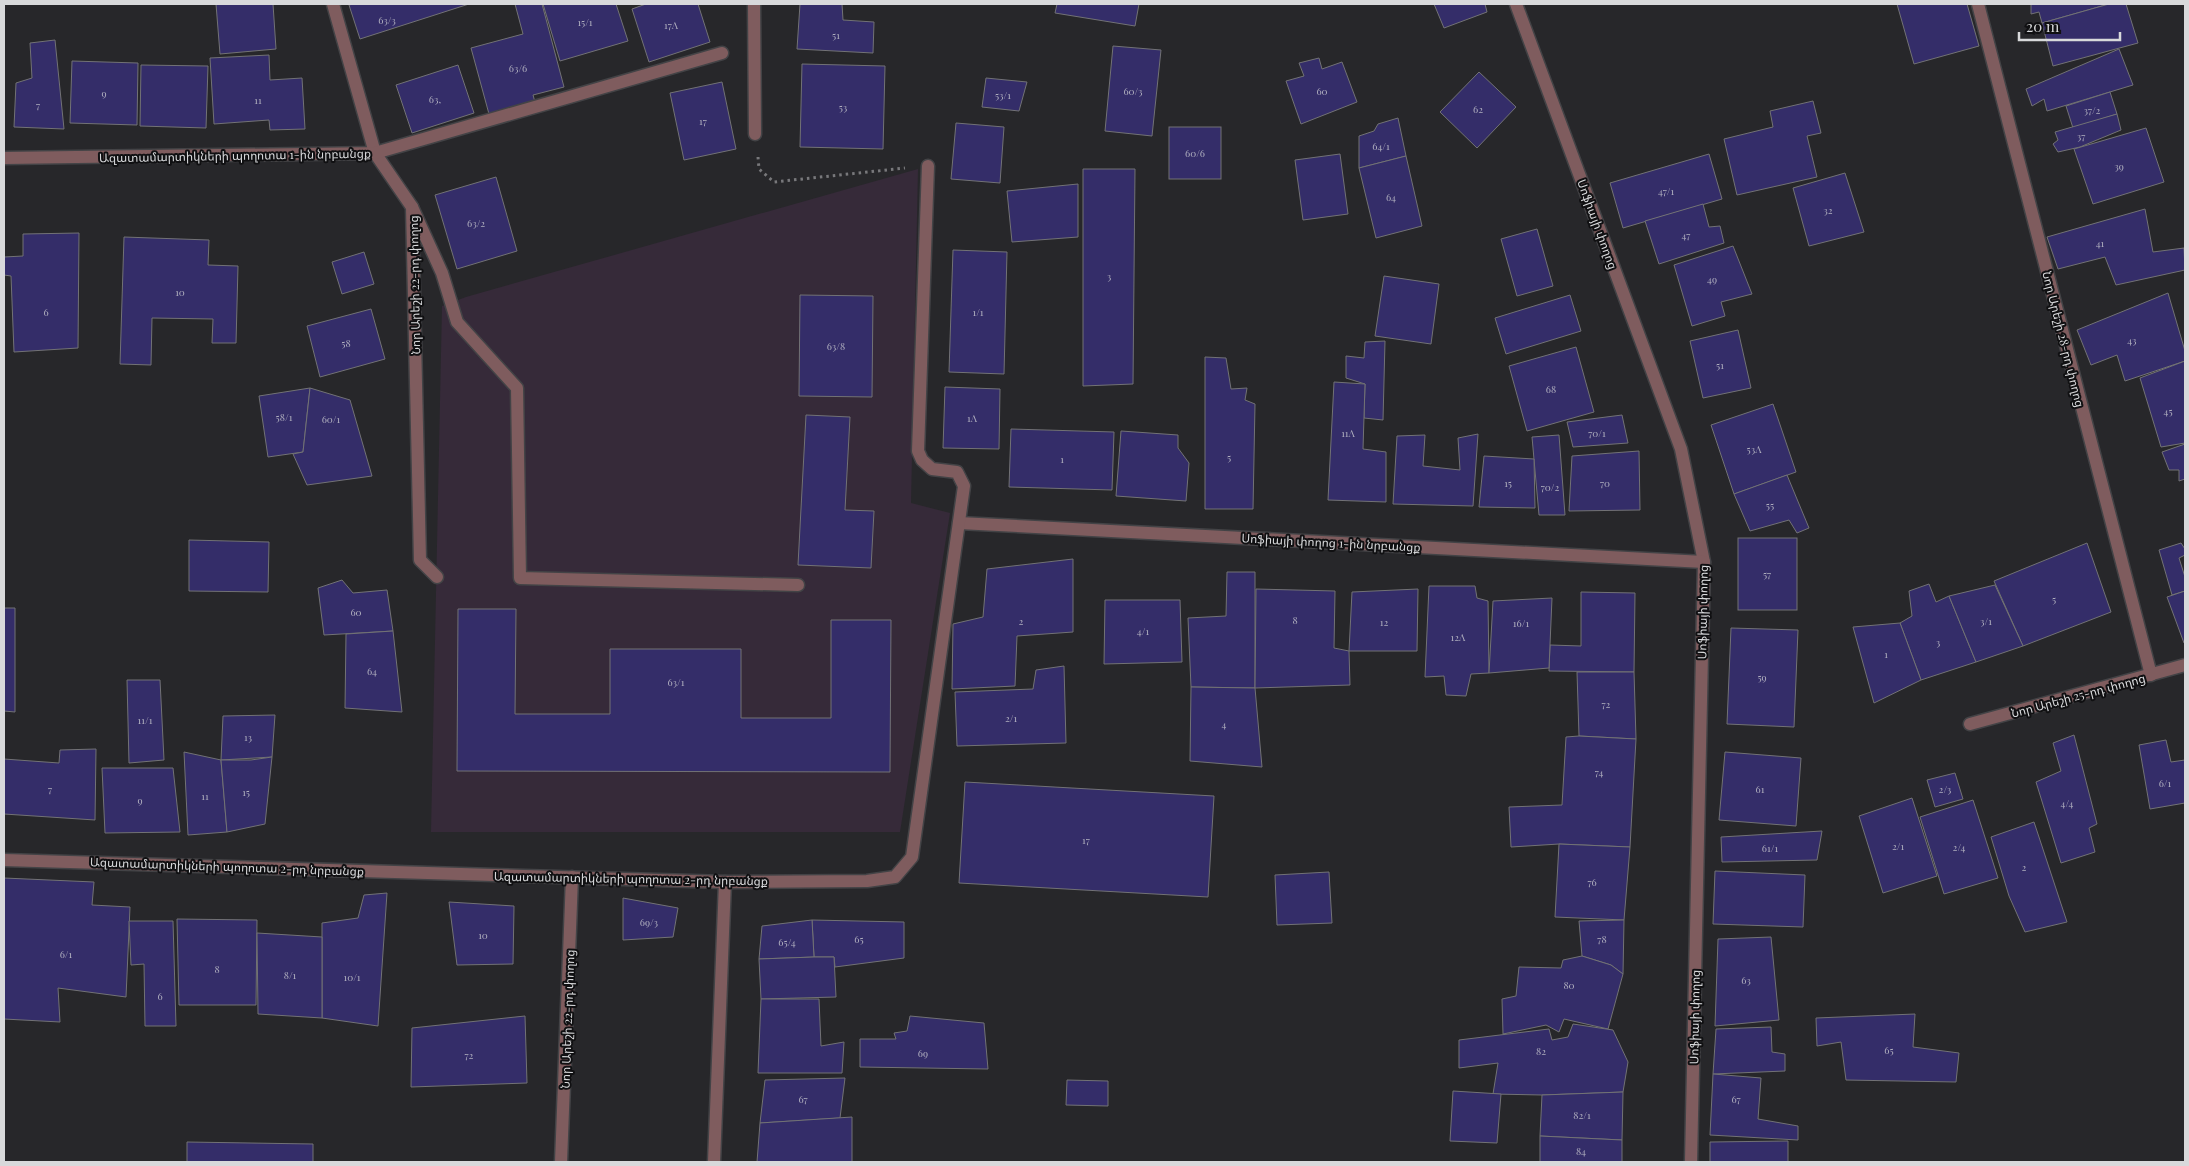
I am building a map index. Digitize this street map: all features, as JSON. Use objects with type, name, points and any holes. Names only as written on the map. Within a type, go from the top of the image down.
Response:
[{"type":"street","name":"Նոր Արեշի 22-րդ փողոց","points":[[333,4],[375,153],[412,206],[420,560],[437,577]]},
{"type":"street","points":[[754,4],[755,134]]},
{"type":"street","name":"Սոֆիայի փողոց","points":[[1516,4],[1681,449],[1704,562],[1691,1162]]},
{"type":"street","name":"Նոր Արեշի 28-րդ փողոց","points":[[1978,4],[2151,675]]},
{"type":"street","name":"Ազատամարտիկների պողոտա 1-ին նրբանցք","points":[[4,158],[375,153],[722,52]]},
{"type":"street","name":"Ազատամարտիկների պողոտա 2-րդ նրբանցք","points":[[4,860],[725,882],[867,881],[896,877],[912,857],[964,486],[957,472],[932,470],[922,460],[918,451],[928,166]]},
{"type":"street","points":[[412,206],[442,273],[457,322],[517,388],[520,578],[798,585]]},
{"type":"street","name":"Սոֆիայի փողոց 1-ին նրբանցք","points":[[959,523],[1704,562]]},
{"type":"street","name":"Նոր Արեշի 25-րդ փողոց","points":[[1970,724],[2185,665]]},
{"type":"street","name":"Նոր Արեշի 22-րդ փողոց","points":[[561,1162],[572,877]]},
{"type":"street","points":[[714,1162],[725,882]]},
{"type":"path","points":[[755,134],[759,169],[774,182],[928,166]]},
{"type":"shaded area","points":[[918,169],[911,503],[950,513],[900,832],[431,832],[442,306],[466,297]]},
{"type":"building","points":[[216,4],[273,4],[276,49],[220,54]]},
{"type":"building","points":[[469,4],[360,39],[349,5]]},
{"type":"building","points":[[515,4],[542,4],[564,87],[533,95],[535,102],[489,114],[471,48],[523,34]]},
{"type":"building","points":[[543,4],[616,4],[628,41],[560,61]]},
{"type":"building","points":[[646,4],[698,4],[710,42],[649,62],[632,9]]},
{"type":"building","points":[[800,4],[842,4],[843,20],[874,22],[873,53],[797,49]]},
{"type":"building","points":[[1057,4],[1139,4],[1135,26],[1055,13]]},
{"type":"building","points":[[1434,4],[1485,4],[1487,12],[1444,28]]},
{"type":"building","points":[[1897,4],[1967,4],[1979,46],[1914,64]]},
{"type":"building","points":[[2031,4],[2109,4],[2042,23],[2039,12],[2031,14]]},
{"type":"building","points":[[2109,4],[2126,4],[2138,43],[2053,66],[2042,23]]},
{"type":"building","points":[[55,40],[64,129],[14,127],[16,83],[32,78],[30,43]]},
{"type":"building","points":[[1113,46],[1161,50],[1152,136],[1105,131]]},
{"type":"building","points":[[2119,49],[2133,85],[2047,111],[2044,99],[2032,106],[2026,89]]},
{"type":"building","points":[[269,55],[270,80],[302,78],[305,129],[270,130],[269,120],[214,124],[210,58]]},
{"type":"building","points":[[1319,58],[1322,69],[1342,62],[1357,102],[1301,124],[1286,81],[1304,76],[1299,63]]},
{"type":"building","points":[[72,61],[138,63],[137,125],[70,123]]},
{"type":"building","points":[[802,64],[885,66],[883,149],[800,147]]},
{"type":"building","points":[[141,65],[208,66],[206,128],[140,126]]},
{"type":"building","points":[[458,65],[474,113],[412,133],[396,85]]},
{"type":"building","points":[[1479,72],[1516,107],[1477,148],[1440,112]]},
{"type":"building","points":[[986,78],[1027,82],[1019,111],[982,107]]},
{"type":"building","points":[[722,82],[736,149],[684,160],[670,93]]},
{"type":"building","points":[[2110,92],[2117,114],[2073,128],[2066,106]]},
{"type":"building","points":[[1813,101],[1821,133],[1807,136],[1817,177],[1737,195],[1724,139],[1773,127],[1770,111]]},
{"type":"building","points":[[2117,114],[2121,130],[2080,147],[2058,152],[2053,144],[2058,140],[2055,132]]},
{"type":"building","points":[[1398,118],[1406,156],[1359,168],[1359,136],[1374,131],[1378,124]]},
{"type":"building","points":[[956,123],[1004,127],[1000,183],[951,179]]},
{"type":"building","points":[[1169,127],[1221,127],[1221,179],[1169,179]]},
{"type":"building","points":[[2146,128],[2164,182],[2093,204],[2074,149]]},
{"type":"building","points":[[1340,154],[1348,214],[1303,220],[1295,160]]},
{"type":"building","points":[[1709,154],[1722,199],[1623,228],[1610,183]]},
{"type":"building","points":[[1406,156],[1422,226],[1376,238],[1359,168]]},
{"type":"building","points":[[1083,169],[1135,169],[1133,384],[1083,386]]},
{"type":"building","points":[[1845,173],[1864,232],[1809,246],[1793,188]]},
{"type":"building","points":[[496,177],[517,251],[457,269],[435,195]]},
{"type":"building","points":[[1078,184],[1078,237],[1012,242],[1007,191]]},
{"type":"building","points":[[1703,204],[1709,227],[1720,226],[1724,243],[1659,264],[1645,221]]},
{"type":"building","points":[[2145,209],[2153,252],[2184,248],[2185,270],[2116,285],[2105,257],[2058,269],[2047,237]]},
{"type":"building","points":[[1537,229],[1553,286],[1517,296],[1501,239]]},
{"type":"building","points":[[79,233],[78,348],[14,352],[11,276],[4,275],[4,257],[23,256],[23,234]]},
{"type":"building","points":[[124,237],[209,240],[208,265],[238,266],[236,343],[212,343],[213,319],[152,318],[151,365],[120,364]]},
{"type":"building","points":[[1733,246],[1752,294],[1721,302],[1725,316],[1692,326],[1674,265]]},
{"type":"building","points":[[953,250],[1007,252],[1004,374],[949,372]]},
{"type":"building","points":[[364,252],[374,284],[342,294],[332,262]]},
{"type":"building","points":[[1384,276],[1439,284],[1431,344],[1375,336]]},
{"type":"building","points":[[2168,293],[2185,351],[2185,361],[2125,381],[2117,355],[2091,365],[2077,330]]},
{"type":"building","points":[[800,295],[873,296],[872,397],[799,396]]},
{"type":"building","points":[[1570,295],[1581,331],[1506,354],[1495,318]]},
{"type":"building","points":[[371,309],[385,359],[320,377],[307,326]]},
{"type":"building","points":[[1738,330],[1751,388],[1703,398],[1690,341]]},
{"type":"building","points":[[1385,341],[1383,420],[1364,418],[1365,384],[1346,378],[1346,356],[1364,358],[1365,342]]},
{"type":"building","points":[[1576,347],[1594,412],[1527,431],[1509,366]]},
{"type":"building","points":[[1205,357],[1226,358],[1231,389],[1247,388],[1245,400],[1255,404],[1253,509],[1205,509]]},
{"type":"building","points":[[2185,361],[2185,443],[2161,447],[2140,378]]},
{"type":"building","points":[[1334,382],[1365,384],[1363,449],[1386,452],[1386,502],[1328,500]]},
{"type":"building","points":[[945,387],[1000,389],[999,449],[943,448]]},
{"type":"building","points":[[310,388],[303,452],[268,457],[259,396]]},
{"type":"building","points":[[310,388],[350,400],[372,476],[307,485],[293,454],[303,452]]},
{"type":"building","points":[[1773,404],[1796,472],[1734,494],[1711,425]]},
{"type":"building","points":[[806,415],[850,417],[845,510],[874,511],[871,568],[798,565]]},
{"type":"building","points":[[1622,415],[1628,443],[1573,447],[1567,422]]},
{"type":"building","points":[[1011,429],[1114,432],[1112,490],[1009,487]]},
{"type":"building","points":[[1121,431],[1178,435],[1178,448],[1189,463],[1186,501],[1116,496]]},
{"type":"building","points":[[1478,434],[1473,506],[1393,504],[1397,436],[1425,435],[1423,466],[1460,470],[1458,438]]},
{"type":"building","points":[[1559,435],[1565,515],[1539,515],[1532,437]]},
{"type":"building","points":[[2185,444],[2185,479],[2179,481],[2179,470],[2169,470],[2162,452]]},
{"type":"building","points":[[1639,451],[1640,510],[1569,511],[1572,456]]},
{"type":"building","points":[[1484,456],[1534,459],[1535,508],[1479,507]]},
{"type":"building","points":[[1787,475],[1809,528],[1797,533],[1789,520],[1750,531],[1734,494]]},
{"type":"building","points":[[1738,538],[1797,538],[1797,610],[1738,610]]},
{"type":"building","points":[[189,540],[269,542],[268,592],[189,591]]},
{"type":"building","points":[[2087,543],[2111,612],[2023,646],[1994,581]]},
{"type":"building","points":[[2181,543],[2185,549],[2185,555],[2179,558],[2185,577],[2185,591],[2172,595],[2159,550]]},
{"type":"building","points":[[1073,559],[1073,632],[1017,636],[1015,686],[952,689],[953,624],[983,617],[987,569]]},
{"type":"building","points":[[1227,572],[1255,572],[1255,688],[1191,687],[1188,618],[1226,616]]},
{"type":"building","points":[[342,580],[353,593],[387,590],[393,631],[324,635],[318,588]]},
{"type":"building","points":[[1929,584],[1936,602],[1949,596],[1976,662],[1921,680],[1900,623],[1912,616],[1909,591]]},
{"type":"building","points":[[1995,585],[2023,646],[1976,662],[1949,596]]},
{"type":"building","points":[[1429,586],[1475,586],[1477,598],[1488,601],[1489,673],[1471,674],[1466,696],[1446,695],[1444,676],[1425,677]]},
{"type":"building","points":[[1256,589],[1335,591],[1334,648],[1349,651],[1350,685],[1255,688]]},
{"type":"building","points":[[1418,589],[1417,651],[1349,651],[1352,592]]},
{"type":"building","points":[[2185,591],[2185,643],[2184,643],[2167,597]]},
{"type":"building","points":[[1581,592],[1635,593],[1634,672],[1549,671],[1550,645],[1581,646]]},
{"type":"building","points":[[1552,598],[1549,668],[1489,673],[1493,601]]},
{"type":"building","points":[[1105,600],[1180,600],[1182,662],[1104,664]]},
{"type":"building","points":[[4,608],[15,608],[15,712],[4,711]]},
{"type":"building","points":[[458,609],[516,609],[515,714],[610,714],[610,649],[741,649],[741,718],[831,718],[831,620],[891,620],[890,772],[457,771]]},
{"type":"building","points":[[1900,623],[1921,680],[1874,703],[1853,627]]},
{"type":"building","points":[[1731,628],[1798,630],[1794,727],[1727,724]]},
{"type":"building","points":[[393,631],[402,712],[345,708],[346,634]]},
{"type":"building","points":[[1064,666],[1066,743],[957,746],[955,692],[1033,689],[1036,670]]},
{"type":"building","points":[[1577,672],[1634,672],[1636,739],[1579,736]]},
{"type":"building","points":[[127,680],[160,680],[164,760],[129,763]]},
{"type":"building","points":[[1191,687],[1255,688],[1262,767],[1190,761]]},
{"type":"building","points":[[275,715],[272,757],[221,760],[223,716]]},
{"type":"building","points":[[2074,735],[2097,824],[2089,828],[2095,852],[2061,863],[2036,782],[2061,771],[2053,743]]},
{"type":"building","points":[[1566,737],[1636,739],[1630,847],[1559,844],[1511,847],[1509,807],[1562,805]]},
{"type":"building","points":[[2166,740],[2171,762],[2185,760],[2185,803],[2150,809],[2139,745]]},
{"type":"building","points":[[96,749],[95,820],[4,814],[4,759],[59,763],[60,750]]},
{"type":"building","points":[[184,752],[221,760],[227,832],[188,835]]},
{"type":"building","points":[[1725,752],[1801,758],[1796,826],[1719,820]]},
{"type":"building","points":[[272,757],[265,824],[227,832],[221,760],[251,760]]},
{"type":"building","points":[[102,768],[173,768],[180,832],[105,833]]},
{"type":"building","points":[[1955,773],[1963,799],[1935,807],[1927,780]]},
{"type":"building","points":[[965,782],[1214,796],[1208,897],[959,883]]},
{"type":"building","points":[[1912,798],[1937,876],[1883,893],[1859,816]]},
{"type":"building","points":[[1973,800],[1998,878],[1944,894],[1920,817]]},
{"type":"building","points":[[2034,822],[2067,922],[2025,932],[2009,896],[1991,837]]},
{"type":"building","points":[[1822,831],[1817,860],[1722,862],[1721,837]]},
{"type":"building","points":[[1559,844],[1630,847],[1624,920],[1555,917]]},
{"type":"building","points":[[1715,871],[1805,875],[1803,927],[1713,924]]},
{"type":"building","points":[[1329,872],[1332,923],[1277,925],[1275,875]]},
{"type":"building","points":[[4,878],[94,882],[92,905],[130,907],[126,997],[58,988],[60,1022],[4,1019]]},
{"type":"building","points":[[387,893],[378,1026],[322,1018],[322,923],[358,918],[364,895]]},
{"type":"building","points":[[623,898],[678,908],[673,937],[623,940]]},
{"type":"building","points":[[449,902],[514,906],[513,964],[457,965]]},
{"type":"building","points":[[177,919],[257,920],[256,1005],[179,1005]]},
{"type":"building","points":[[812,920],[904,922],[904,958],[835,967],[834,957],[814,957]]},
{"type":"building","points":[[812,920],[814,957],[759,959],[762,926]]},
{"type":"building","points":[[1624,920],[1623,974],[1611,965],[1582,956],[1579,921]]},
{"type":"building","points":[[129,921],[173,921],[176,1026],[145,1026],[144,964],[131,965]]},
{"type":"building","points":[[257,933],[322,937],[322,1018],[258,1014]]},
{"type":"building","points":[[1771,937],[1779,1020],[1715,1026],[1718,939]]},
{"type":"building","points":[[1582,956],[1611,965],[1623,974],[1608,1029],[1564,1019],[1559,1032],[1546,1025],[1503,1034],[1502,999],[1516,996],[1519,967],[1561,968],[1563,960]]},
{"type":"building","points":[[834,957],[836,997],[761,999],[759,959]]},
{"type":"building","points":[[761,999],[819,999],[821,1046],[844,1042],[842,1073],[758,1073]]},
{"type":"building","points":[[1915,1014],[1913,1047],[1959,1053],[1956,1082],[1846,1080],[1841,1042],[1817,1046],[1816,1018]]},
{"type":"building","points":[[525,1016],[527,1083],[411,1087],[412,1028]]},
{"type":"building","points":[[910,1016],[984,1023],[988,1069],[860,1067],[860,1039],[896,1039],[894,1033],[907,1031]]},
{"type":"building","points":[[1573,1024],[1613,1030],[1628,1062],[1623,1092],[1542,1095],[1493,1094],[1498,1063],[1459,1068],[1459,1040],[1549,1029],[1552,1040],[1568,1037]]},
{"type":"building","points":[[1771,1027],[1772,1052],[1785,1054],[1785,1071],[1713,1074],[1716,1029]]},
{"type":"building","points":[[1713,1074],[1761,1078],[1758,1119],[1798,1126],[1798,1140],[1710,1135]]},
{"type":"building","points":[[845,1078],[840,1118],[760,1123],[765,1080]]},
{"type":"building","points":[[1067,1080],[1108,1081],[1108,1106],[1066,1105]]},
{"type":"building","points":[[1453,1091],[1501,1094],[1497,1143],[1450,1141]]},
{"type":"building","points":[[1623,1092],[1622,1140],[1540,1136],[1542,1095]]},
{"type":"building","points":[[852,1117],[852,1162],[757,1162],[760,1123]]},
{"type":"building","points":[[1540,1136],[1622,1140],[1622,1162],[1540,1162]]},
{"type":"building","points":[[1788,1141],[1788,1162],[1710,1162],[1710,1142]]},
{"type":"building","points":[[187,1142],[313,1144],[313,1162],[187,1162]]}]
